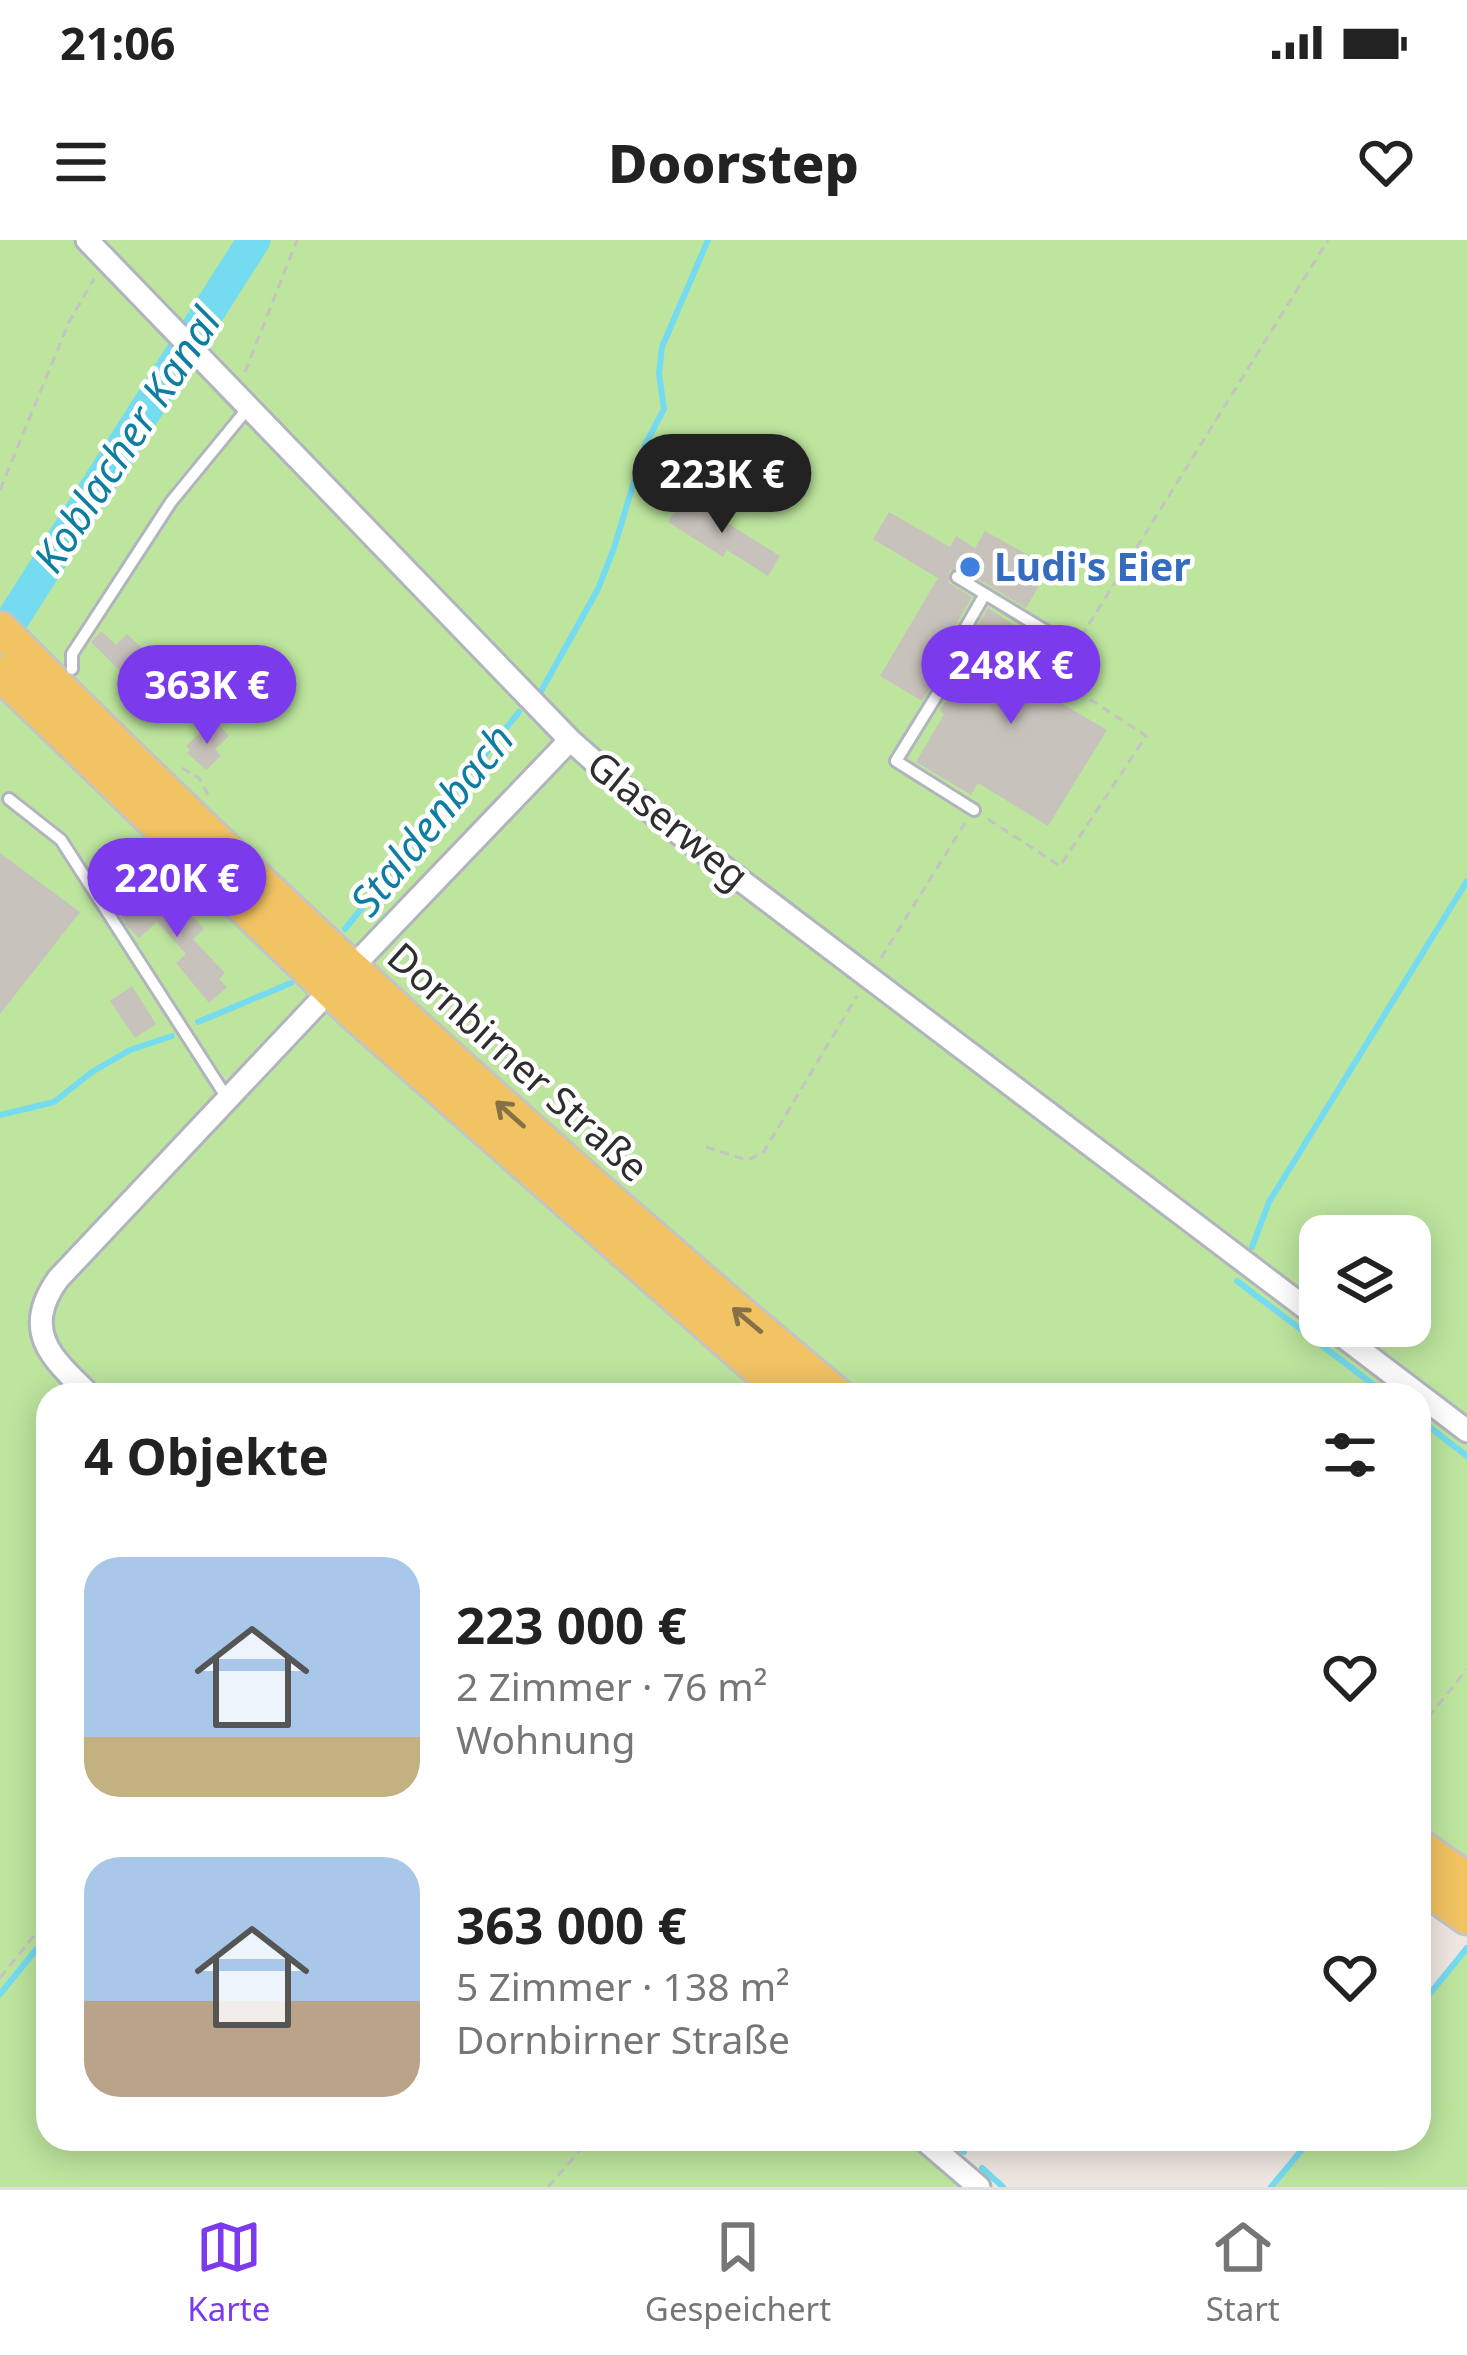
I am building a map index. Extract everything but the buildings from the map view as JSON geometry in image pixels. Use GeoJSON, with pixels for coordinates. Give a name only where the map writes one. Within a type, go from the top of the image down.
{"type":"FeatureCollection","features":[{"type":"Feature","properties":{"kind":"main road","name":"Dornbirner Straße"},"geometry":{"type":"LineString","coordinates":[[0,629],[33,675],[353,1012],[774,1383]]}},
{"type":"Feature","properties":{"kind":"main road","name":"Dornbirner Straße"},"geometry":{"type":"LineString","coordinates":[[33,675],[447,1057],[823,1383]]}},
{"type":"Feature","properties":{"kind":"main road"},"geometry":{"type":"LineString","coordinates":[[1431,1854],[1467,1880]]}},
{"type":"Feature","properties":{"kind":"main road"},"geometry":{"type":"LineString","coordinates":[[1431,1892],[1467,1917]]}},
{"type":"Feature","properties":{"kind":"street","name":"Glaserweg"},"geometry":{"type":"LineString","coordinates":[[87,240],[570,740],[656,815],[1299,1303]]}},
{"type":"Feature","properties":{"kind":"street"},"geometry":{"type":"LineString","coordinates":[[364,955],[570,740]]}},
{"type":"Feature","properties":{"kind":"street"},"geometry":{"type":"LineString","coordinates":[[78,1383],[43,1340],[39,1321],[43,1299],[317,1004]]}},
{"type":"Feature","properties":{"kind":"street"},"geometry":{"type":"LineString","coordinates":[[1357,1347],[1404,1383]]}},
{"type":"Feature","properties":{"kind":"street"},"geometry":{"type":"LineString","coordinates":[[1431,1404],[1467,1431]]}},
{"type":"Feature","properties":{"kind":"street"},"geometry":{"type":"LineString","coordinates":[[937,2151],[979,2187]]}},
{"type":"Feature","properties":{"kind":"lane"},"geometry":{"type":"LineString","coordinates":[[33,675],[72,654],[171,502],[234,394]]}},
{"type":"Feature","properties":{"kind":"lane"},"geometry":{"type":"LineString","coordinates":[[957,577],[1075,648]]}},
{"type":"Feature","properties":{"kind":"lane"},"geometry":{"type":"LineString","coordinates":[[974,810],[896,761],[964,651],[955,646],[986,594]]}},
{"type":"Feature","properties":{"kind":"lane"},"geometry":{"type":"LineString","coordinates":[[9,799],[61,840],[227,1098]]}},
{"type":"Feature","properties":{"kind":"path"},"geometry":{"type":"LineString","coordinates":[[234,394],[297,240]]}},
{"type":"Feature","properties":{"kind":"path"},"geometry":{"type":"LineString","coordinates":[[706,1147],[747,1160],[763,1154],[974,810],[1060,866],[1145,736],[1056,676],[1328,240]]}},
{"type":"Feature","properties":{"kind":"path"},"geometry":{"type":"LineString","coordinates":[[0,490],[82,297]]}},
{"type":"Feature","properties":{"kind":"path"},"geometry":{"type":"LineString","coordinates":[[1431,1714],[1467,1669]]}},
{"type":"Feature","properties":{"kind":"path"},"geometry":{"type":"LineString","coordinates":[[0,1978],[36,1933]]}},
{"type":"Feature","properties":{"kind":"path"},"geometry":{"type":"LineString","coordinates":[[548,2187],[580,2151]]}},
{"type":"Feature","properties":{"kind":"green space"},"geometry":{"type":"Polygon","coordinates":[[[0,240],[1467,240],[1467,1870],[1431,1846],[1431,1383],[36,1383],[36,2151],[929,2151],[968,2187],[0,2187],[0,659],[21,629],[0,622],[0,240]]]}},
{"type":"Feature","properties":{"kind":"green space"},"geometry":{"type":"Polygon","coordinates":[[[1467,1948],[1467,2187],[1272,2187],[1301,2151],[1431,2151],[1431,1992],[1467,1948]]]}},
{"type":"Feature","properties":{"kind":"waterway","name":"Koblacher Kanal"},"geometry":{"type":"LineString","coordinates":[[0,639],[254,240]]}},
{"type":"Feature","properties":{"kind":"waterway","name":"Staldenbach"},"geometry":{"type":"LineString","coordinates":[[540,693],[598,589],[614,548],[645,445],[664,409],[659,374],[662,347],[708,240]]}},
{"type":"Feature","properties":{"kind":"waterway","name":"Staldenbach"},"geometry":{"type":"LineString","coordinates":[[345,929],[519,712]]}},
{"type":"Feature","properties":{"kind":"waterway"},"geometry":{"type":"LineString","coordinates":[[1252,1247],[1269,1202],[1467,881]]}},
{"type":"Feature","properties":{"kind":"waterway","name":"Staldenbach"},"geometry":{"type":"LineString","coordinates":[[198,1022],[291,983]]}},
{"type":"Feature","properties":{"kind":"waterway","name":"Staldenbach"},"geometry":{"type":"LineString","coordinates":[[0,1115],[54,1102],[130,1050],[172,1036]]}},
{"type":"Feature","properties":{"kind":"waterway"},"geometry":{"type":"LineString","coordinates":[[1237,1281],[1371,1383]]}},
{"type":"Feature","properties":{"kind":"waterway"},"geometry":{"type":"LineString","coordinates":[[1431,1428],[1467,1456]]}},
{"type":"Feature","properties":{"kind":"waterway"},"geometry":{"type":"LineString","coordinates":[[1431,1992],[1467,1948]]}},
{"type":"Feature","properties":{"kind":"waterway"},"geometry":{"type":"LineString","coordinates":[[0,1994],[36,1950]]}},
{"type":"Feature","properties":{"kind":"waterway"},"geometry":{"type":"LineString","coordinates":[[1271,2187],[1301,2151]]}},
{"type":"Feature","properties":{"kind":"waterway"},"geometry":{"type":"LineString","coordinates":[[982,2168],[1003,2187]]}},
{"type":"Feature","properties":{"kind":"place","name":"Ludi's Eier"},"geometry":{"type":"Point","coordinates":[970,567]}}]}
